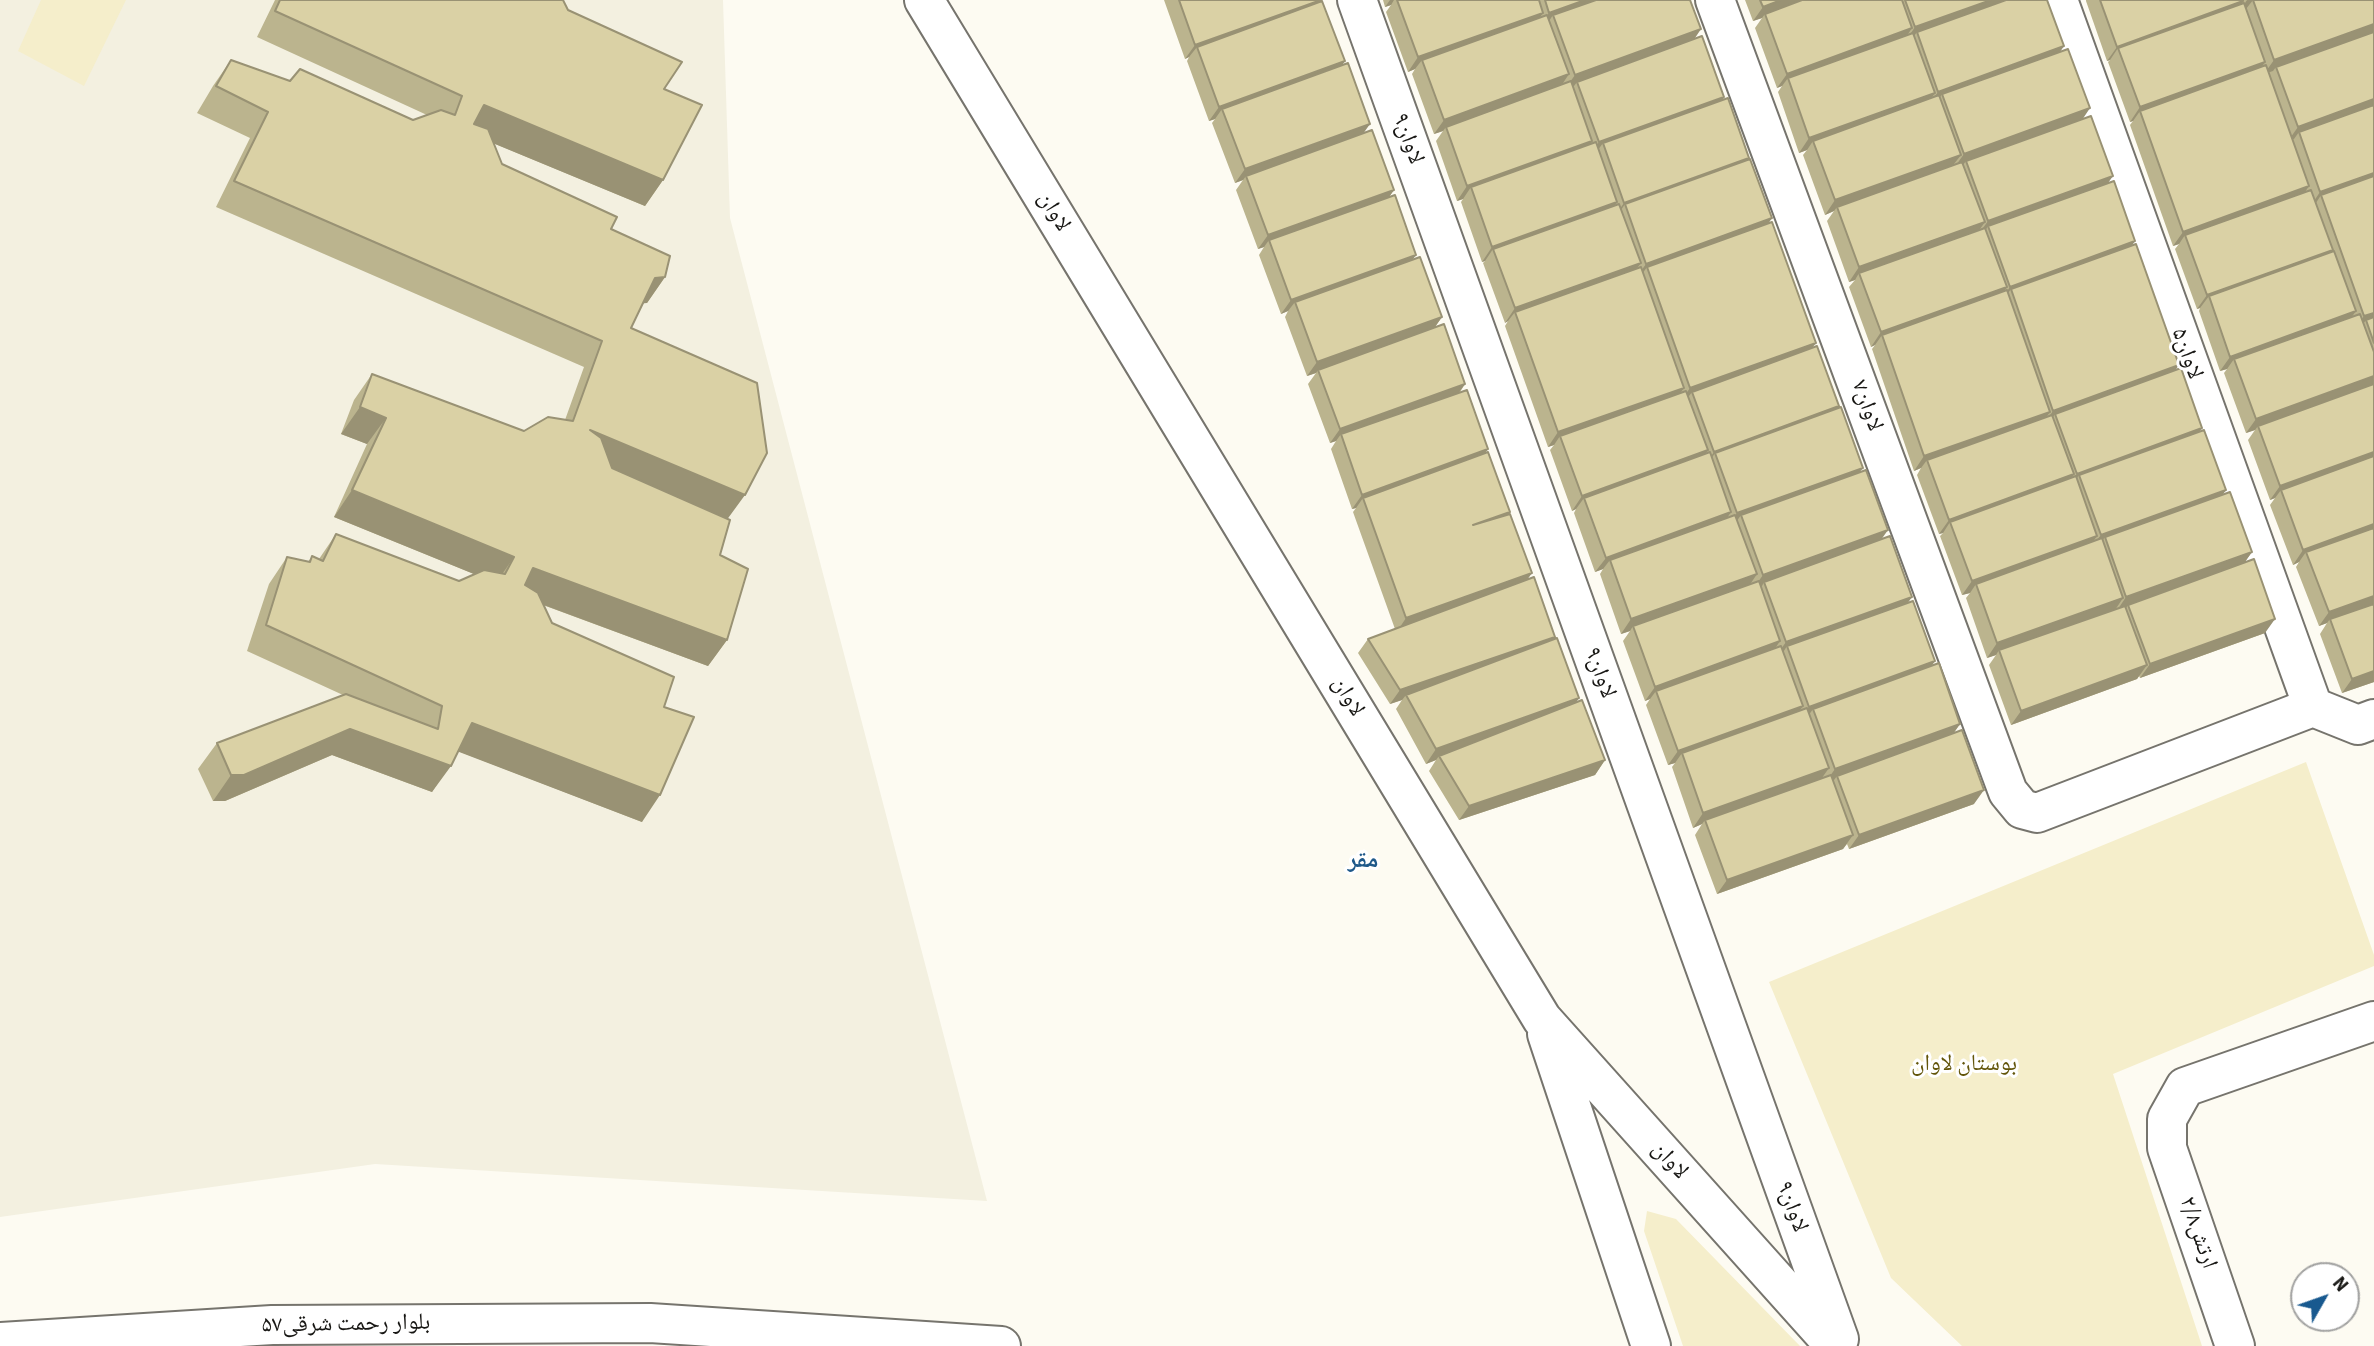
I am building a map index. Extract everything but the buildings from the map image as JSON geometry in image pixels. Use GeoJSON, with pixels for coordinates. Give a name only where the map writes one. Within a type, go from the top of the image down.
{"type":"FeatureCollection","features":[{"type":"Feature","properties":{"kind":"street","name":"لاوان"},"geometry":{"type":"LineString","coordinates":[[924,0],[1542,1019],[1835,1346]]}},
{"type":"Feature","properties":{"kind":"street","name":"۹لاوان"},"geometry":{"type":"LineString","coordinates":[[1357,0],[1841,1346]]}},
{"type":"Feature","properties":{"kind":"street","name":"۷لاوان"},"geometry":{"type":"LineString","coordinates":[[1716,0],[2008,792],[2022,810],[2037,813],[2313,707]]}},
{"type":"Feature","properties":{"kind":"street","name":"۵لاوان"},"geometry":{"type":"LineString","coordinates":[[2058,0],[2313,707]]}},
{"type":"Feature","properties":{"kind":"street"},"geometry":{"type":"LineString","coordinates":[[2313,707],[2358,725],[2374,719]]}},
{"type":"Feature","properties":{"kind":"street"},"geometry":{"type":"LineString","coordinates":[[1542,1019],[1651,1346]]}},
{"type":"Feature","properties":{"kind":"street","name":"۲/۸ارتش"},"geometry":{"type":"LineString","coordinates":[[2235,1346],[2167,1148],[2168,1119],[2185,1087],[2374,1021]]}},
{"type":"Feature","properties":{"kind":"street","name":"۵۷بلوار رحمت شرقی"},"geometry":{"type":"LineString","coordinates":[[0,1342],[650,1323],[1001,1346]]}},
{"type":"Feature","properties":{"kind":"shaded area"},"geometry":{"type":"Polygon","coordinates":[[[0,0],[723,0],[730,218],[987,1201],[375,1164],[0,1217],[0,0]]]}},
{"type":"Feature","properties":{"kind":"green space"},"geometry":{"type":"Polygon","coordinates":[[[41,0],[126,0],[84,86],[18,51],[41,0]]]}},
{"type":"Feature","properties":{"kind":"green space","name":"بوستان لاوان"},"geometry":{"type":"Polygon","coordinates":[[[2306,762],[2374,955],[2374,966],[2113,1074],[2202,1346],[1962,1346],[1891,1278],[1769,982],[2306,762]]]}},
{"type":"Feature","properties":{"kind":"green space"},"geometry":{"type":"Polygon","coordinates":[[[1647,1211],[1676,1219],[1800,1346],[1683,1346],[1644,1231],[1647,1211]]]}},
{"type":"Feature","properties":{"kind":"district","name":"مقر"},"geometry":{"type":"Point","coordinates":[1363,862]}}]}
